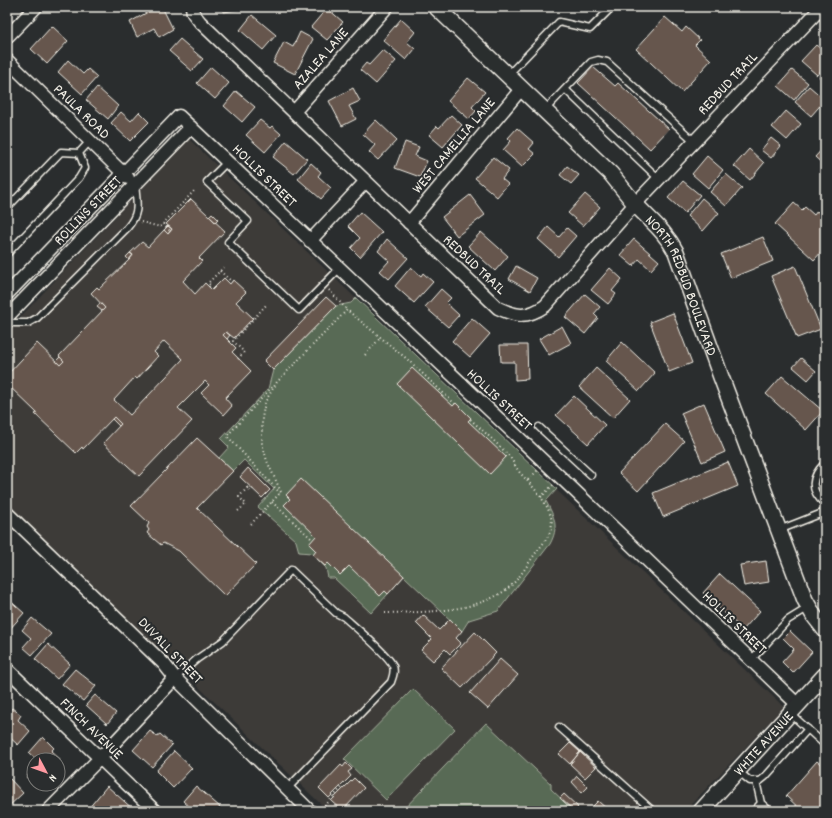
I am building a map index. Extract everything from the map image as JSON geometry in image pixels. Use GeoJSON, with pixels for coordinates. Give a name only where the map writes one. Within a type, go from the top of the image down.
{"type":"FeatureCollection","features":[{"type":"Feature","properties":{"kind":"street"},"geometry":{"type":"LineString","coordinates":[[7,37],[36,7]]}},
{"type":"Feature","properties":{"kind":"street","name":"REDBUD TRAIL"},"geometry":{"type":"LineString","coordinates":[[192,7],[193,13],[200,22],[408,223],[498,308],[517,315],[527,315],[536,312],[545,306],[635,204],[822,9]]}},
{"type":"Feature","properties":{"kind":"street","name":"AZALEA LANE"},"geometry":{"type":"LineString","coordinates":[[294,112],[387,7]]}},
{"type":"Feature","properties":{"kind":"street","name":"NORTH REDBUD BOULEVARD"},"geometry":{"type":"LineString","coordinates":[[436,7],[611,174],[635,204],[666,234],[676,252],[721,377],[805,600],[825,630]]}},
{"type":"Feature","properties":{"kind":"street","name":"PAULA ROAD"},"geometry":{"type":"LineString","coordinates":[[7,60],[134,184]]}},
{"type":"Feature","properties":{"kind":"street","name":"WEST CAMELLIA LANE"},"geometry":{"type":"LineString","coordinates":[[408,223],[522,88]]}},
{"type":"Feature","properties":{"kind":"street","name":"HOLLIS STREET"},"geometry":{"type":"LineString","coordinates":[[179,116],[751,660],[794,709]]}},
{"type":"Feature","properties":{"kind":"street","name":"ROLLINS STREET"},"geometry":{"type":"LineString","coordinates":[[7,294],[179,116]]}},
{"type":"Feature","properties":{"kind":"street","name":"ROLLINS STREET"},"geometry":{"type":"LineString","coordinates":[[7,317],[134,184],[191,127]]}},
{"type":"Feature","properties":{"kind":"street"},"geometry":{"type":"LineString","coordinates":[[310,241],[366,181]]}},
{"type":"Feature","properties":{"kind":"street","name":"DUVALL STREET"},"geometry":{"type":"LineString","coordinates":[[7,513],[164,664],[175,678],[287,789],[316,810]]}},
{"type":"Feature","properties":{"kind":"street","name":"FINCH AVENUE"},"geometry":{"type":"LineString","coordinates":[[7,669],[155,811]]}},
{"type":"Feature","properties":{"kind":"street","name":"WHITE AVENUE"},"geometry":{"type":"LineString","coordinates":[[701,811],[825,675]]}},
{"type":"Feature","properties":{"kind":"street"},"geometry":{"type":"LineString","coordinates":[[48,811],[175,678]]}},
{"type":"Feature","properties":{"kind":"lane"},"geometry":{"type":"LineString","coordinates":[[508,75],[559,22],[590,29],[612,7]]}},
{"type":"Feature","properties":{"kind":"lane"},"geometry":{"type":"LineString","coordinates":[[545,110],[591,62],[598,60],[607,62],[694,141]]}},
{"type":"Feature","properties":{"kind":"lane"},"geometry":{"type":"LineString","coordinates":[[565,89],[659,179]]}},
{"type":"Feature","properties":{"kind":"lane"},"geometry":{"type":"LineString","coordinates":[[79,153],[90,141]]}},
{"type":"Feature","properties":{"kind":"lane"},"geometry":{"type":"LineString","coordinates":[[7,208],[61,152],[79,153]]}},
{"type":"Feature","properties":{"kind":"lane"},"geometry":{"type":"LineString","coordinates":[[7,254],[79,178],[85,168],[79,153]]}},
{"type":"Feature","properties":{"kind":"lane"},"geometry":{"type":"LineString","coordinates":[[228,161],[207,182],[248,221],[228,242],[299,310],[339,269]]}},
{"type":"Feature","properties":{"kind":"lane"},"geometry":{"type":"LineString","coordinates":[[7,323],[28,323],[38,318],[127,228],[133,221],[137,211],[134,184]]}},
{"type":"Feature","properties":{"kind":"lane"},"geometry":{"type":"LineString","coordinates":[[539,427],[591,475]]}},
{"type":"Feature","properties":{"kind":"lane"},"geometry":{"type":"LineString","coordinates":[[825,463],[818,470],[813,482],[818,498],[825,504]]}},
{"type":"Feature","properties":{"kind":"lane"},"geometry":{"type":"LineString","coordinates":[[779,530],[825,512]]}},
{"type":"Feature","properties":{"kind":"lane"},"geometry":{"type":"LineString","coordinates":[[175,678],[197,659],[223,641],[291,570],[336,613],[344,617],[388,658],[394,668],[391,682],[287,789]]}},
{"type":"Feature","properties":{"kind":"lane"},"geometry":{"type":"LineString","coordinates":[[751,660],[788,620],[809,607]]}},
{"type":"Feature","properties":{"kind":"lane"},"geometry":{"type":"LineString","coordinates":[[794,709],[808,729],[825,746]]}},
{"type":"Feature","properties":{"kind":"lane"},"geometry":{"type":"LineString","coordinates":[[559,727],[653,811]]}},
{"type":"Feature","properties":{"kind":"lane"},"geometry":{"type":"LineString","coordinates":[[738,771],[750,781],[760,781],[808,729]]}},
{"type":"Feature","properties":{"kind":"lane"},"geometry":{"type":"LineString","coordinates":[[756,781],[761,803],[770,811]]}},
{"type":"Feature","properties":{"kind":"lane"},"geometry":{"type":"LineString","coordinates":[[754,811],[761,803]]}},
{"type":"Feature","properties":{"kind":"path"},"geometry":{"type":"LineString","coordinates":[[139,222],[160,227],[194,191]]}},
{"type":"Feature","properties":{"kind":"path"},"geometry":{"type":"LineString","coordinates":[[163,224],[170,231]]}},
{"type":"Feature","properties":{"kind":"path"},"geometry":{"type":"LineString","coordinates":[[210,287],[211,286],[208,283],[226,265]]}},
{"type":"Feature","properties":{"kind":"path"},"geometry":{"type":"LineString","coordinates":[[220,271],[232,282]]}},
{"type":"Feature","properties":{"kind":"path"},"geometry":{"type":"LineString","coordinates":[[322,287],[347,310],[407,359],[455,404]]}},
{"type":"Feature","properties":{"kind":"path"},"geometry":{"type":"LineString","coordinates":[[238,358],[244,352],[233,341],[267,304]]}},
{"type":"Feature","properties":{"kind":"path"},"geometry":{"type":"LineString","coordinates":[[280,493],[227,436],[347,310]]}},
{"type":"Feature","properties":{"kind":"path"},"geometry":{"type":"LineString","coordinates":[[365,355],[381,337]]}},
{"type":"Feature","properties":{"kind":"path"},"geometry":{"type":"LineString","coordinates":[[277,382],[266,402],[261,429],[264,452],[281,492],[280,493]]}},
{"type":"Feature","properties":{"kind":"path"},"geometry":{"type":"LineString","coordinates":[[385,613],[442,611],[471,605],[502,593],[516,580],[548,536],[552,524],[551,517],[541,497],[528,480],[521,474],[508,455],[470,419]]}},
{"type":"Feature","properties":{"kind":"path"},"geometry":{"type":"LineString","coordinates":[[528,480],[545,463]]}},
{"type":"Feature","properties":{"kind":"path"},"geometry":{"type":"LineString","coordinates":[[541,497],[560,478]]}},
{"type":"Feature","properties":{"kind":"path"},"geometry":{"type":"LineString","coordinates":[[238,511],[246,504],[239,496],[248,486],[250,490],[252,489]]}},
{"type":"Feature","properties":{"kind":"path"},"geometry":{"type":"LineString","coordinates":[[251,524],[280,493]]}},
{"type":"Feature","properties":{"kind":"path"},"geometry":{"type":"LineString","coordinates":[[272,502],[313,540]]}},
{"type":"Feature","properties":{"kind":"path"},"geometry":{"type":"LineString","coordinates":[[316,810],[343,786]]}},
{"type":"Feature","properties":{"kind":"shaded area"},"geometry":{"type":"Polygon","coordinates":[[[189,139],[784,707],[685,811],[328,811],[7,503],[7,331],[189,139]]]}},
{"type":"Feature","properties":{"kind":"green space"},"geometry":{"type":"Polygon","coordinates":[[[356,298],[557,489],[546,501],[555,522],[553,538],[550,544],[498,611],[469,620],[462,631],[404,576],[371,613],[334,578],[328,578],[326,568],[311,553],[299,552],[296,541],[258,507],[274,489],[244,460],[233,471],[219,458],[229,447],[221,439],[268,389],[273,370],[336,306],[351,303],[356,298]]]}},
{"type":"Feature","properties":{"kind":"green space"},"geometry":{"type":"Polygon","coordinates":[[[413,689],[455,729],[386,800],[344,759],[413,689]]]}},
{"type":"Feature","properties":{"kind":"green space"},"geometry":{"type":"Polygon","coordinates":[[[486,723],[551,784],[551,789],[574,811],[402,811],[486,723]]]}},
{"type":"Feature","properties":{"kind":"building"},"geometry":{"type":"Polygon","coordinates":[[[157,7],[162,7],[173,29],[159,37],[154,28],[137,37],[130,22],[157,7]]]}},
{"type":"Feature","properties":{"kind":"building"},"geometry":{"type":"Polygon","coordinates":[[[223,7],[241,7],[241,9],[224,12],[223,7]]]}},
{"type":"Feature","properties":{"kind":"building"},"geometry":{"type":"Polygon","coordinates":[[[327,8],[343,22],[327,40],[311,27],[327,8]]]}},
{"type":"Feature","properties":{"kind":"building"},"geometry":{"type":"Polygon","coordinates":[[[252,15],[276,35],[263,50],[240,30],[252,15]]]}},
{"type":"Feature","properties":{"kind":"building"},"geometry":{"type":"Polygon","coordinates":[[[665,17],[682,32],[686,27],[700,40],[695,45],[711,60],[682,92],[636,49],[665,17]]]}},
{"type":"Feature","properties":{"kind":"building"},"geometry":{"type":"Polygon","coordinates":[[[401,19],[415,32],[407,42],[415,49],[406,60],[383,40],[401,19]]]}},
{"type":"Feature","properties":{"kind":"building"},"geometry":{"type":"Polygon","coordinates":[[[52,26],[68,41],[47,64],[31,49],[52,26]]]}},
{"type":"Feature","properties":{"kind":"building"},"geometry":{"type":"Polygon","coordinates":[[[300,32],[313,39],[295,74],[273,63],[284,42],[293,47],[300,32]]]}},
{"type":"Feature","properties":{"kind":"building"},"geometry":{"type":"Polygon","coordinates":[[[180,39],[203,59],[192,71],[169,51],[180,39]]]}},
{"type":"Feature","properties":{"kind":"building"},"geometry":{"type":"Polygon","coordinates":[[[816,45],[825,52],[825,66],[817,75],[801,61],[816,45]]]}},
{"type":"Feature","properties":{"kind":"building"},"geometry":{"type":"Polygon","coordinates":[[[383,50],[396,61],[376,84],[360,70],[366,63],[369,65],[383,50]]]}},
{"type":"Feature","properties":{"kind":"building"},"geometry":{"type":"Polygon","coordinates":[[[68,60],[83,74],[88,69],[97,77],[82,94],[58,72],[68,60]]]}},
{"type":"Feature","properties":{"kind":"building"},"geometry":{"type":"Polygon","coordinates":[[[211,67],[229,83],[215,99],[197,83],[211,67]]]}},
{"type":"Feature","properties":{"kind":"building"},"geometry":{"type":"Polygon","coordinates":[[[593,67],[615,86],[618,83],[669,129],[650,149],[578,83],[593,67]]]}},
{"type":"Feature","properties":{"kind":"building"},"geometry":{"type":"Polygon","coordinates":[[[792,70],[808,83],[794,100],[778,86],[792,70]]]}},
{"type":"Feature","properties":{"kind":"building"},"geometry":{"type":"Polygon","coordinates":[[[825,70],[825,83],[819,77],[825,70]]]}},
{"type":"Feature","properties":{"kind":"building"},"geometry":{"type":"Polygon","coordinates":[[[468,78],[485,92],[472,107],[476,111],[469,119],[448,101],[468,78]]]}},
{"type":"Feature","properties":{"kind":"building"},"geometry":{"type":"Polygon","coordinates":[[[809,86],[825,100],[811,116],[795,102],[809,86]]]}},
{"type":"Feature","properties":{"kind":"building"},"geometry":{"type":"Polygon","coordinates":[[[97,87],[118,106],[108,119],[86,100],[97,87]]]}},
{"type":"Feature","properties":{"kind":"building"},"geometry":{"type":"Polygon","coordinates":[[[353,88],[360,101],[349,106],[356,119],[342,126],[329,101],[353,88]]]}},
{"type":"Feature","properties":{"kind":"building"},"geometry":{"type":"Polygon","coordinates":[[[236,91],[255,107],[242,122],[224,106],[236,91]]]}},
{"type":"Feature","properties":{"kind":"building"},"geometry":{"type":"Polygon","coordinates":[[[786,111],[801,124],[787,140],[772,127],[786,111]]]}},
{"type":"Feature","properties":{"kind":"building"},"geometry":{"type":"Polygon","coordinates":[[[121,112],[131,121],[139,112],[149,122],[130,141],[111,123],[121,112]]]}},
{"type":"Feature","properties":{"kind":"building"},"geometry":{"type":"Polygon","coordinates":[[[451,115],[462,125],[443,147],[429,135],[437,126],[439,128],[451,115]]]}},
{"type":"Feature","properties":{"kind":"building"},"geometry":{"type":"Polygon","coordinates":[[[260,120],[270,128],[272,126],[281,134],[265,152],[246,135],[260,120]]]}},
{"type":"Feature","properties":{"kind":"building"},"geometry":{"type":"Polygon","coordinates":[[[376,120],[397,140],[378,160],[369,152],[375,145],[363,134],[376,120]]]}},
{"type":"Feature","properties":{"kind":"building"},"geometry":{"type":"Polygon","coordinates":[[[517,128],[534,143],[529,149],[535,154],[522,167],[503,150],[511,141],[508,138],[517,128]]]}},
{"type":"Feature","properties":{"kind":"building"},"geometry":{"type":"Polygon","coordinates":[[[771,138],[781,146],[771,158],[761,150],[771,138]]]}},
{"type":"Feature","properties":{"kind":"building"},"geometry":{"type":"Polygon","coordinates":[[[286,141],[307,159],[294,174],[273,157],[286,141]]]}},
{"type":"Feature","properties":{"kind":"building"},"geometry":{"type":"Polygon","coordinates":[[[405,142],[419,147],[415,156],[427,161],[420,177],[395,168],[405,142]]]}},
{"type":"Feature","properties":{"kind":"building"},"geometry":{"type":"Polygon","coordinates":[[[825,146],[825,166],[815,157],[825,146]]]}},
{"type":"Feature","properties":{"kind":"building"},"geometry":{"type":"Polygon","coordinates":[[[749,149],[764,163],[750,180],[734,166],[749,149]]]}},
{"type":"Feature","properties":{"kind":"building"},"geometry":{"type":"Polygon","coordinates":[[[707,156],[723,170],[708,188],[692,174],[707,156]]]}},
{"type":"Feature","properties":{"kind":"building"},"geometry":{"type":"Polygon","coordinates":[[[493,157],[509,170],[502,179],[508,184],[497,197],[475,178],[493,157]]]}},
{"type":"Feature","properties":{"kind":"building"},"geometry":{"type":"Polygon","coordinates":[[[311,163],[321,172],[318,176],[331,188],[321,199],[298,179],[311,163]]]}},
{"type":"Feature","properties":{"kind":"building"},"geometry":{"type":"Polygon","coordinates":[[[567,166],[579,175],[571,184],[560,175],[567,166]]]}},
{"type":"Feature","properties":{"kind":"building"},"geometry":{"type":"Polygon","coordinates":[[[726,174],[742,188],[726,206],[710,192],[726,174]]]}},
{"type":"Feature","properties":{"kind":"building"},"geometry":{"type":"Polygon","coordinates":[[[683,181],[700,195],[685,213],[668,198],[683,181]]]}},
{"type":"Feature","properties":{"kind":"building"},"geometry":{"type":"Polygon","coordinates":[[[585,194],[600,207],[583,226],[568,213],[585,194]]]}},
{"type":"Feature","properties":{"kind":"building"},"geometry":{"type":"Polygon","coordinates":[[[470,195],[485,215],[457,236],[442,217],[470,195]]]}},
{"type":"Feature","properties":{"kind":"building"},"geometry":{"type":"Polygon","coordinates":[[[702,198],[719,213],[703,231],[687,216],[702,198]]]}},
{"type":"Feature","properties":{"kind":"building"},"geometry":{"type":"Polygon","coordinates":[[[191,199],[225,231],[199,258],[202,261],[183,281],[195,294],[205,283],[212,290],[224,278],[230,284],[233,280],[246,292],[236,302],[253,318],[234,338],[226,332],[223,335],[236,348],[232,352],[251,371],[225,398],[232,406],[224,415],[201,393],[209,385],[205,381],[178,408],[192,421],[139,476],[103,443],[121,424],[114,417],[83,449],[82,447],[76,453],[35,414],[37,413],[7,384],[7,375],[37,343],[60,365],[64,361],[59,356],[105,308],[91,293],[97,287],[99,289],[129,260],[133,255],[130,253],[142,242],[148,247],[164,230],[168,234],[172,229],[166,224],[191,199]],[[164,341],[154,352],[158,356],[137,379],[135,377],[114,400],[130,415],[183,359],[164,341]]]}},
{"type":"Feature","properties":{"kind":"building"},"geometry":{"type":"Polygon","coordinates":[[[794,203],[802,210],[805,207],[814,215],[817,211],[825,219],[825,248],[814,260],[775,224],[794,203]]]}},
{"type":"Feature","properties":{"kind":"building"},"geometry":{"type":"Polygon","coordinates":[[[360,212],[382,232],[360,257],[351,248],[360,238],[348,226],[360,212]]]}},
{"type":"Feature","properties":{"kind":"building"},"geometry":{"type":"Polygon","coordinates":[[[212,213],[218,219],[215,222],[209,216],[212,213]]]}},
{"type":"Feature","properties":{"kind":"building"},"geometry":{"type":"Polygon","coordinates":[[[168,226],[172,229],[168,234],[164,230],[168,226]]]}},
{"type":"Feature","properties":{"kind":"building"},"geometry":{"type":"Polygon","coordinates":[[[548,227],[559,237],[567,228],[576,236],[558,257],[538,239],[548,227]]]}},
{"type":"Feature","properties":{"kind":"building"},"geometry":{"type":"Polygon","coordinates":[[[481,232],[508,256],[495,271],[468,246],[481,232]]]}},
{"type":"Feature","properties":{"kind":"building"},"geometry":{"type":"Polygon","coordinates":[[[763,237],[773,261],[731,278],[721,254],[763,237]]]}},
{"type":"Feature","properties":{"kind":"building"},"geometry":{"type":"Polygon","coordinates":[[[387,239],[408,258],[389,279],[380,271],[389,261],[378,251],[387,239]]]}},
{"type":"Feature","properties":{"kind":"building"},"geometry":{"type":"Polygon","coordinates":[[[634,239],[659,261],[651,270],[639,259],[633,266],[620,255],[634,239]]]}},
{"type":"Feature","properties":{"kind":"building"},"geometry":{"type":"Polygon","coordinates":[[[130,253],[133,255],[129,260],[126,257],[130,253]]]}},
{"type":"Feature","properties":{"kind":"building"},"geometry":{"type":"Polygon","coordinates":[[[516,266],[537,278],[530,291],[509,279],[516,266]]]}},
{"type":"Feature","properties":{"kind":"building"},"geometry":{"type":"Polygon","coordinates":[[[795,266],[821,329],[797,338],[771,276],[795,266]]]}},
{"type":"Feature","properties":{"kind":"building"},"geometry":{"type":"Polygon","coordinates":[[[411,267],[421,276],[423,273],[433,282],[414,303],[395,286],[411,267]]]}},
{"type":"Feature","properties":{"kind":"building"},"geometry":{"type":"Polygon","coordinates":[[[610,268],[622,279],[612,291],[616,294],[608,304],[591,290],[610,268]]]}},
{"type":"Feature","properties":{"kind":"building"},"geometry":{"type":"Polygon","coordinates":[[[441,289],[451,298],[446,303],[459,315],[448,327],[425,307],[441,289]]]}},
{"type":"Feature","properties":{"kind":"building"},"geometry":{"type":"Polygon","coordinates":[[[585,294],[600,307],[594,314],[598,318],[585,334],[565,317],[585,294]]]}},
{"type":"Feature","properties":{"kind":"building"},"geometry":{"type":"Polygon","coordinates":[[[326,297],[336,306],[273,370],[264,361],[326,297]]]}},
{"type":"Feature","properties":{"kind":"building"},"geometry":{"type":"Polygon","coordinates":[[[100,303],[105,308],[102,311],[97,307],[100,303]]]}},
{"type":"Feature","properties":{"kind":"building"},"geometry":{"type":"Polygon","coordinates":[[[673,313],[692,363],[669,372],[650,322],[673,313]]]}},
{"type":"Feature","properties":{"kind":"building"},"geometry":{"type":"Polygon","coordinates":[[[472,318],[490,334],[470,357],[452,341],[472,318]]]}},
{"type":"Feature","properties":{"kind":"building"},"geometry":{"type":"Polygon","coordinates":[[[562,326],[571,343],[549,355],[539,339],[562,326]]]}},
{"type":"Feature","properties":{"kind":"building"},"geometry":{"type":"Polygon","coordinates":[[[226,332],[230,335],[227,339],[223,335],[226,332]]]}},
{"type":"Feature","properties":{"kind":"building"},"geometry":{"type":"Polygon","coordinates":[[[622,342],[655,373],[639,391],[606,361],[622,342]]]}},
{"type":"Feature","properties":{"kind":"building"},"geometry":{"type":"Polygon","coordinates":[[[500,345],[527,345],[528,379],[515,380],[515,362],[501,362],[500,345]]]}},
{"type":"Feature","properties":{"kind":"building"},"geometry":{"type":"Polygon","coordinates":[[[60,357],[64,361],[60,365],[56,361],[60,357]]]}},
{"type":"Feature","properties":{"kind":"building"},"geometry":{"type":"Polygon","coordinates":[[[801,358],[816,371],[808,380],[793,367],[801,358]]]}},
{"type":"Feature","properties":{"kind":"building"},"geometry":{"type":"Polygon","coordinates":[[[412,368],[453,406],[456,403],[471,418],[468,421],[506,457],[490,474],[397,384],[412,368]]]}},
{"type":"Feature","properties":{"kind":"building"},"geometry":{"type":"Polygon","coordinates":[[[596,368],[630,399],[613,418],[579,387],[596,368]]]}},
{"type":"Feature","properties":{"kind":"building"},"geometry":{"type":"Polygon","coordinates":[[[782,376],[823,411],[806,430],[766,394],[782,376]]]}},
{"type":"Feature","properties":{"kind":"building"},"geometry":{"type":"Polygon","coordinates":[[[574,396],[605,425],[588,444],[556,415],[574,396]]]}},
{"type":"Feature","properties":{"kind":"building"},"geometry":{"type":"Polygon","coordinates":[[[704,403],[725,452],[702,462],[681,413],[704,403]]]}},
{"type":"Feature","properties":{"kind":"building"},"geometry":{"type":"Polygon","coordinates":[[[114,417],[121,424],[119,426],[112,419],[114,417]]]}},
{"type":"Feature","properties":{"kind":"building"},"geometry":{"type":"Polygon","coordinates":[[[665,424],[684,441],[638,491],[619,473],[665,424]]]}},
{"type":"Feature","properties":{"kind":"building"},"geometry":{"type":"Polygon","coordinates":[[[197,438],[233,471],[197,508],[256,564],[225,596],[179,551],[163,543],[161,545],[147,533],[149,530],[147,527],[149,523],[131,506],[197,438]]]}},
{"type":"Feature","properties":{"kind":"building"},"geometry":{"type":"Polygon","coordinates":[[[728,462],[738,486],[663,517],[653,493],[728,462]]]}},
{"type":"Feature","properties":{"kind":"building"},"geometry":{"type":"Polygon","coordinates":[[[248,468],[270,490],[262,498],[240,477],[248,468]]]}},
{"type":"Feature","properties":{"kind":"building"},"geometry":{"type":"Polygon","coordinates":[[[301,479],[404,576],[388,594],[385,591],[380,596],[349,566],[340,575],[328,563],[325,566],[313,555],[316,551],[309,544],[316,536],[284,505],[290,499],[286,495],[301,479]]]}},
{"type":"Feature","properties":{"kind":"building"},"geometry":{"type":"Polygon","coordinates":[[[766,561],[769,582],[744,586],[740,565],[766,561]]]}},
{"type":"Feature","properties":{"kind":"building"},"geometry":{"type":"Polygon","coordinates":[[[720,574],[760,611],[743,630],[703,593],[720,574]]]}},
{"type":"Feature","properties":{"kind":"building"},"geometry":{"type":"Polygon","coordinates":[[[7,598],[24,613],[9,630],[7,628],[7,598]]]}},
{"type":"Feature","properties":{"kind":"building"},"geometry":{"type":"Polygon","coordinates":[[[423,615],[439,630],[450,619],[462,631],[456,638],[461,643],[450,654],[445,649],[433,661],[421,650],[432,639],[416,623],[423,615]]]}},
{"type":"Feature","properties":{"kind":"building"},"geometry":{"type":"Polygon","coordinates":[[[32,618],[51,634],[32,655],[23,647],[31,638],[22,630],[32,618]]]}},
{"type":"Feature","properties":{"kind":"building"},"geometry":{"type":"Polygon","coordinates":[[[790,631],[812,652],[793,673],[782,662],[794,649],[783,638],[790,631]]]}},
{"type":"Feature","properties":{"kind":"building"},"geometry":{"type":"Polygon","coordinates":[[[475,632],[496,653],[462,688],[441,668],[475,632]]]}},
{"type":"Feature","properties":{"kind":"building"},"geometry":{"type":"Polygon","coordinates":[[[48,644],[70,664],[57,679],[35,659],[48,644]]]}},
{"type":"Feature","properties":{"kind":"building"},"geometry":{"type":"Polygon","coordinates":[[[500,659],[518,675],[488,709],[470,693],[500,659]]]}},
{"type":"Feature","properties":{"kind":"building"},"geometry":{"type":"Polygon","coordinates":[[[75,669],[96,686],[83,701],[62,684],[75,669]]]}},
{"type":"Feature","properties":{"kind":"building"},"geometry":{"type":"Polygon","coordinates":[[[95,695],[116,713],[107,724],[86,705],[95,695]]]}},
{"type":"Feature","properties":{"kind":"building"},"geometry":{"type":"Polygon","coordinates":[[[12,708],[21,715],[18,720],[30,731],[18,745],[7,735],[7,714],[12,708]]]}},
{"type":"Feature","properties":{"kind":"building"},"geometry":{"type":"Polygon","coordinates":[[[150,731],[157,736],[160,734],[172,745],[152,767],[133,750],[150,731]]]}},
{"type":"Feature","properties":{"kind":"building"},"geometry":{"type":"Polygon","coordinates":[[[43,737],[54,748],[51,751],[52,752],[30,752],[43,737]]]}},
{"type":"Feature","properties":{"kind":"building"},"geometry":{"type":"Polygon","coordinates":[[[570,743],[580,752],[570,764],[559,754],[570,743]]]}},
{"type":"Feature","properties":{"kind":"building"},"geometry":{"type":"Polygon","coordinates":[[[174,751],[192,768],[173,788],[156,771],[174,751]]]}},
{"type":"Feature","properties":{"kind":"building"},"geometry":{"type":"Polygon","coordinates":[[[580,752],[596,767],[585,778],[570,764],[580,752]]]}},
{"type":"Feature","properties":{"kind":"building"},"geometry":{"type":"Polygon","coordinates":[[[817,761],[825,768],[825,811],[802,811],[786,796],[817,761]]]}},
{"type":"Feature","properties":{"kind":"building"},"geometry":{"type":"Polygon","coordinates":[[[346,763],[352,769],[348,772],[351,776],[329,798],[319,788],[341,765],[343,767],[346,763]]]}},
{"type":"Feature","properties":{"kind":"building"},"geometry":{"type":"Polygon","coordinates":[[[577,776],[588,787],[582,793],[572,782],[577,776]]]}},
{"type":"Feature","properties":{"kind":"building"},"geometry":{"type":"Polygon","coordinates":[[[354,778],[364,788],[342,811],[331,801],[354,778]]]}},
{"type":"Feature","properties":{"kind":"building"},"geometry":{"type":"Polygon","coordinates":[[[10,779],[23,793],[7,808],[7,782],[10,779]]]}},
{"type":"Feature","properties":{"kind":"building"},"geometry":{"type":"Polygon","coordinates":[[[107,786],[134,811],[91,811],[88,809],[107,786]]]}},
{"type":"Feature","properties":{"kind":"building"},"geometry":{"type":"Polygon","coordinates":[[[196,786],[220,807],[216,811],[194,811],[183,801],[196,786]]]}},
{"type":"Feature","properties":{"kind":"building"},"geometry":{"type":"Polygon","coordinates":[[[564,794],[578,807],[574,811],[560,798],[564,794]]]}},
{"type":"Feature","properties":{"kind":"building"},"geometry":{"type":"Polygon","coordinates":[[[598,801],[609,811],[588,811],[598,801]]]}}]}
